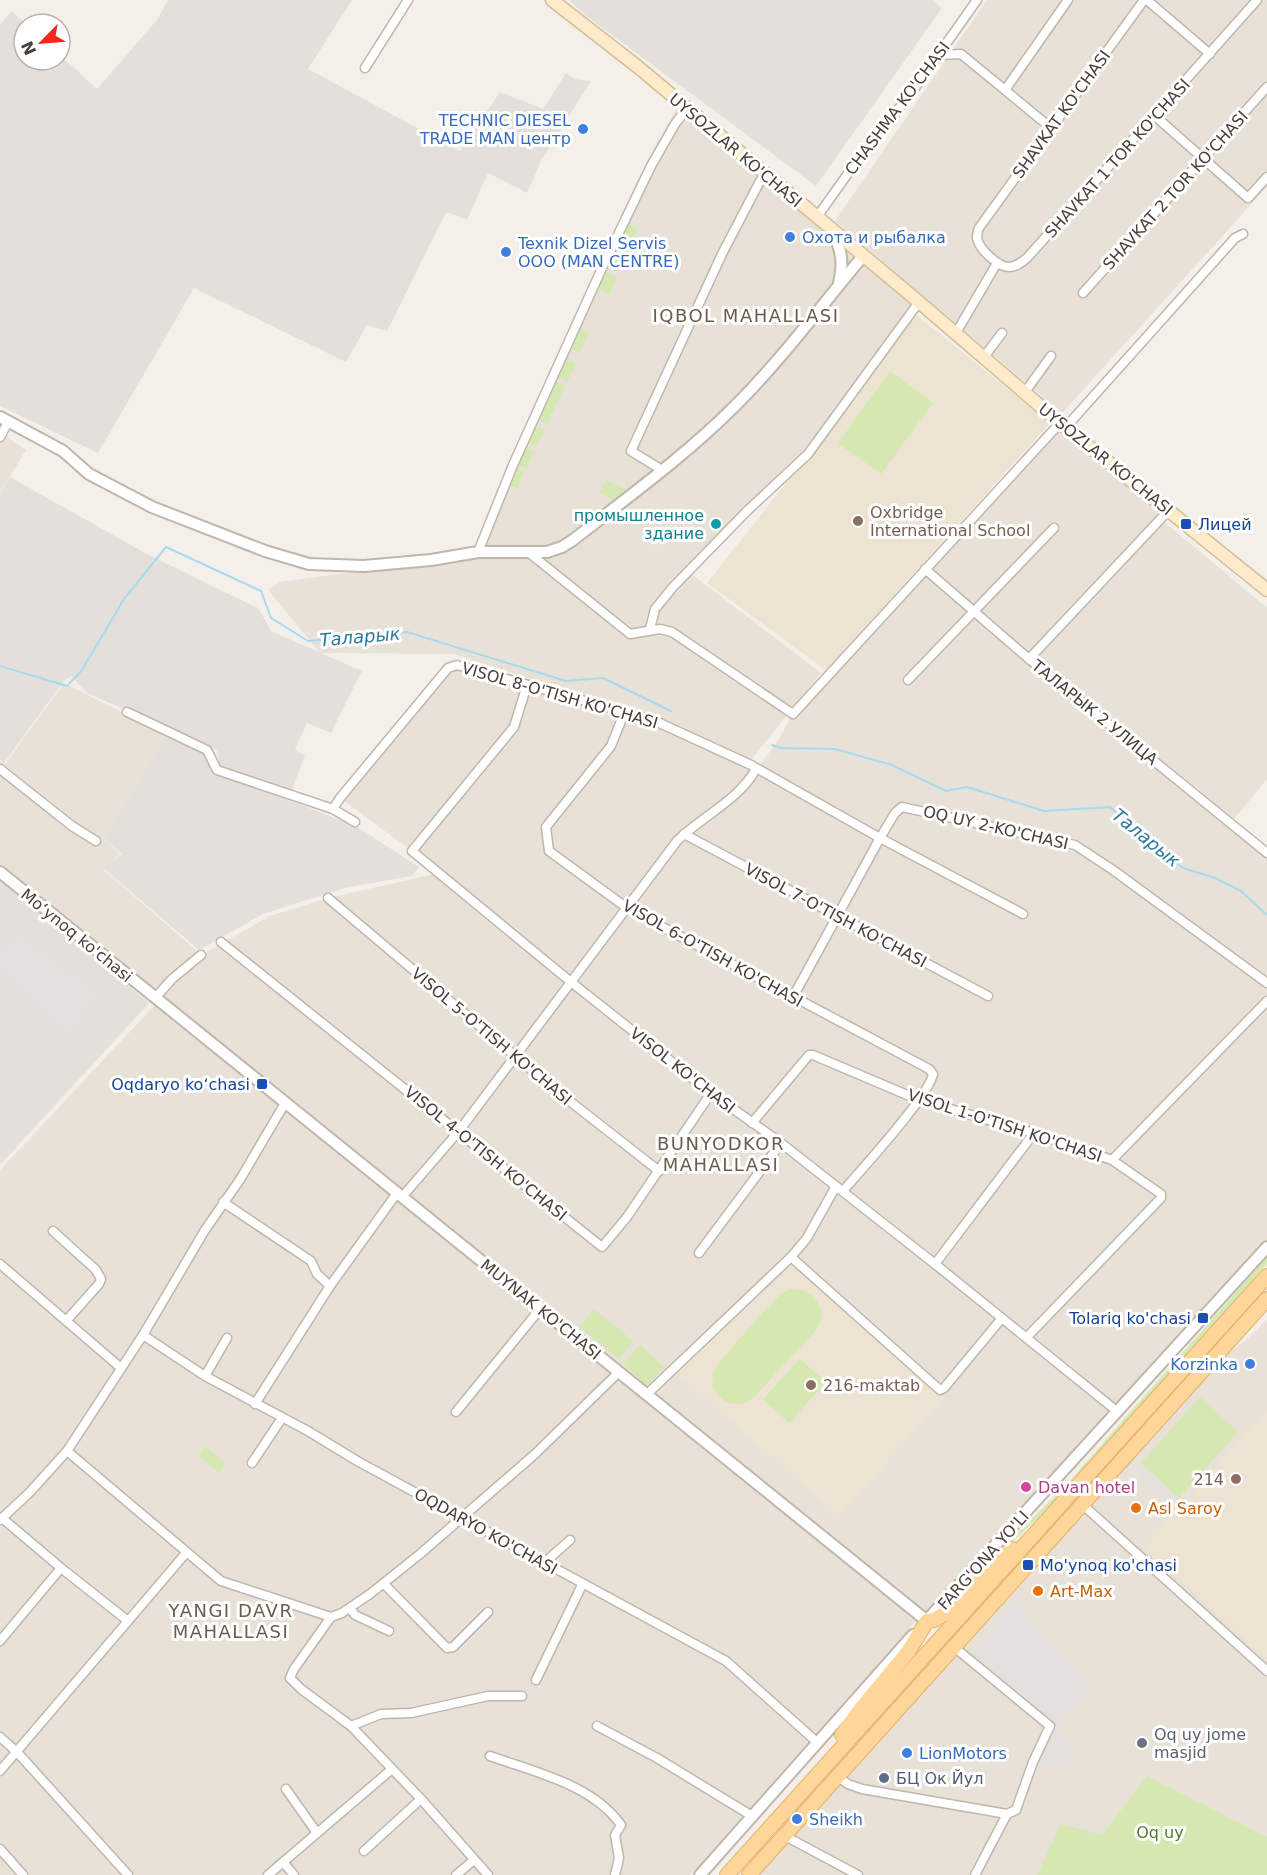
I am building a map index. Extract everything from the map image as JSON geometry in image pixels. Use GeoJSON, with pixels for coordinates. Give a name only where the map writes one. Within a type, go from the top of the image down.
{"type":"FeatureCollection","features":[{"type":"Feature","properties":{"kind":"main road","name":"UYSOZLAR KO'CHASI"},"geometry":{"type":"LineString","coordinates":[[552,0],[605,40],[1063,425],[1267,590]]}},
{"type":"Feature","properties":{"kind":"main road","name":"FARG'ONA YO'LI"},"geometry":{"type":"LineString","coordinates":[[727,1875],[1267,1276]]}},
{"type":"Feature","properties":{"kind":"main road"},"geometry":{"type":"LineString","coordinates":[[749,1875],[1267,1299]]}},
{"type":"Feature","properties":{"kind":"main road"},"geometry":{"type":"LineString","coordinates":[[1220,1351],[1267,1311]]}},
{"type":"Feature","properties":{"kind":"main road"},"geometry":{"type":"LineString","coordinates":[[801,1791],[859,1711],[908,1652],[927,1621],[944,1614],[993,1563],[1034,1534]]}},
{"type":"Feature","properties":{"kind":"street"},"geometry":{"type":"LineString","coordinates":[[365,68],[408,0]]}},
{"type":"Feature","properties":{"kind":"street","name":"CHASHMA KO'CHASI"},"geometry":{"type":"LineString","coordinates":[[818,217],[854,165],[912,92],[977,0]]}},
{"type":"Feature","properties":{"kind":"street"},"geometry":{"type":"LineString","coordinates":[[1005,90],[1068,0]]}},
{"type":"Feature","properties":{"kind":"street"},"geometry":{"type":"LineString","coordinates":[[1145,0],[1210,54]]}},
{"type":"Feature","properties":{"kind":"street","name":"SHAVKAT KO'CHASI"},"geometry":{"type":"LineString","coordinates":[[997,263],[979,244],[978,228],[1145,0]]}},
{"type":"Feature","properties":{"kind":"street","name":"SHAVKAT 1 TOR KO'CHASI"},"geometry":{"type":"LineString","coordinates":[[997,263],[1013,267],[1027,258],[1257,0]]}},
{"type":"Feature","properties":{"kind":"street"},"geometry":{"type":"LineString","coordinates":[[938,55],[961,54],[1051,128]]}},
{"type":"Feature","properties":{"kind":"street","name":"SHAVKAT 2 TOR KO'CHASI"},"geometry":{"type":"LineString","coordinates":[[1083,293],[1267,87]]}},
{"type":"Feature","properties":{"kind":"street"},"geometry":{"type":"LineString","coordinates":[[478,552],[513,465],[602,268],[651,166],[687,108]]}},
{"type":"Feature","properties":{"kind":"street"},"geometry":{"type":"LineString","coordinates":[[1155,116],[1248,198],[1267,177]]}},
{"type":"Feature","properties":{"kind":"street"},"geometry":{"type":"LineString","coordinates":[[662,470],[631,451],[722,254],[766,174]]}},
{"type":"Feature","properties":{"kind":"street"},"geometry":{"type":"LineString","coordinates":[[828,226],[841,254],[838,286]]}},
{"type":"Feature","properties":{"kind":"street"},"geometry":{"type":"LineString","coordinates":[[528,552],[630,634],[650,629],[672,632],[793,714],[925,569],[1063,425],[1235,238],[1243,234]]}},
{"type":"Feature","properties":{"kind":"street"},"geometry":{"type":"LineString","coordinates":[[0,437],[4,420],[63,451],[89,474],[152,507],[295,561],[321,566],[364,566],[430,560],[478,552],[547,552],[567,544],[703,436],[736,405],[863,256]]}},
{"type":"Feature","properties":{"kind":"street"},"geometry":{"type":"LineString","coordinates":[[956,333],[997,263]]}},
{"type":"Feature","properties":{"kind":"street"},"geometry":{"type":"LineString","coordinates":[[650,629],[655,609],[673,587],[747,511],[808,454],[919,302]]}},
{"type":"Feature","properties":{"kind":"street"},"geometry":{"type":"LineString","coordinates":[[984,357],[1002,333]]}},
{"type":"Feature","properties":{"kind":"street"},"geometry":{"type":"LineString","coordinates":[[1024,392],[1051,356]]}},
{"type":"Feature","properties":{"kind":"street"},"geometry":{"type":"LineString","coordinates":[[1029,659],[1169,510]]}},
{"type":"Feature","properties":{"kind":"street"},"geometry":{"type":"LineString","coordinates":[[908,680],[1054,528]]}},
{"type":"Feature","properties":{"kind":"street","name":"ТАЛАРЫК 2 УЛИЦА"},"geometry":{"type":"LineString","coordinates":[[925,569],[1029,659],[1267,853]]}},
{"type":"Feature","properties":{"kind":"street","name":"VISOL 8-O'TISH KO'CHASI"},"geometry":{"type":"LineString","coordinates":[[333,809],[339,798],[448,668],[457,665],[653,720],[756,769],[1023,914]]}},
{"type":"Feature","properties":{"kind":"street","name":"VISOL KO'CHASI"},"geometry":{"type":"LineString","coordinates":[[526,685],[517,723],[412,851],[571,982],[711,1093],[781,1143],[935,1264],[1118,1412]]}},
{"type":"Feature","properties":{"kind":"street","name":"VISOL 6-O'TISH KO'CHASI"},"geometry":{"type":"LineString","coordinates":[[625,711],[611,746],[551,819],[545,830],[549,851],[627,908],[929,1069],[933,1074],[932,1081],[920,1100]]}},
{"type":"Feature","properties":{"kind":"street"},"geometry":{"type":"LineString","coordinates":[[127,712],[207,750],[217,770],[333,809],[355,822]]}},
{"type":"Feature","properties":{"kind":"street"},"geometry":{"type":"LineString","coordinates":[[0,768],[72,826],[96,841]]}},
{"type":"Feature","properties":{"kind":"street"},"geometry":{"type":"LineString","coordinates":[[255,1404],[330,1286],[400,1195],[459,1131],[517,1057],[684,834],[748,784],[756,769]]}},
{"type":"Feature","properties":{"kind":"street","name":"OQ UY 2-KO'CHASI"},"geometry":{"type":"LineString","coordinates":[[793,997],[880,838],[895,813],[902,807],[1075,845],[1113,870],[1267,983]]}},
{"type":"Feature","properties":{"kind":"street","name":"VISOL 7-O'TISH KO'CHASI"},"geometry":{"type":"LineString","coordinates":[[684,834],[988,996]]}},
{"type":"Feature","properties":{"kind":"street","name":"Moʻynoq ko'chasi"},"geometry":{"type":"LineString","coordinates":[[0,872],[155,998]]}},
{"type":"Feature","properties":{"kind":"street","name":"VISOL 5-O'TISH KO'CHASI"},"geometry":{"type":"LineString","coordinates":[[328,898],[517,1057],[659,1171]]}},
{"type":"Feature","properties":{"kind":"street","name":"VISOL 4-O'TISH KO'CHASI"},"geometry":{"type":"LineString","coordinates":[[221,942],[602,1247],[627,1217],[711,1093]]}},
{"type":"Feature","properties":{"kind":"street"},"geometry":{"type":"LineString","coordinates":[[155,998],[172,979],[201,955]]}},
{"type":"Feature","properties":{"kind":"street","name":"MUYNAK KO'CHASI"},"geometry":{"type":"LineString","coordinates":[[155,998],[927,1621]]}},
{"type":"Feature","properties":{"kind":"street"},"geometry":{"type":"LineString","coordinates":[[1112,1160],[1267,1001]]}},
{"type":"Feature","properties":{"kind":"street","name":"VISOL 1-O'TISH KO'CHASI"},"geometry":{"type":"LineString","coordinates":[[752,1123],[810,1054],[920,1100],[1034,1133],[1112,1160],[1161,1194],[1161,1198],[1027,1338]]}},
{"type":"Feature","properties":{"kind":"street"},"geometry":{"type":"LineString","coordinates":[[646,1395],[791,1257],[807,1238],[839,1189],[920,1100]]}},
{"type":"Feature","properties":{"kind":"street"},"geometry":{"type":"LineString","coordinates":[[128,1621],[1,1519],[30,1492],[67,1450],[143,1335],[223,1202],[242,1178],[285,1103]]}},
{"type":"Feature","properties":{"kind":"street"},"geometry":{"type":"LineString","coordinates":[[935,1264],[1034,1133]]}},
{"type":"Feature","properties":{"kind":"street"},"geometry":{"type":"LineString","coordinates":[[699,1253],[781,1143]]}},
{"type":"Feature","properties":{"kind":"street"},"geometry":{"type":"LineString","coordinates":[[223,1202],[311,1262],[317,1274],[330,1286]]}},
{"type":"Feature","properties":{"kind":"street"},"geometry":{"type":"LineString","coordinates":[[52,1231],[96,1270],[101,1279],[66,1321]]}},
{"type":"Feature","properties":{"kind":"street","name":"FARG'ONA YO'LI"},"geometry":{"type":"LineString","coordinates":[[700,1875],[1267,1247]]}},
{"type":"Feature","properties":{"kind":"street"},"geometry":{"type":"LineString","coordinates":[[791,1257],[940,1390],[1002,1318]]}},
{"type":"Feature","properties":{"kind":"street"},"geometry":{"type":"LineString","coordinates":[[0,1264],[122,1368]]}},
{"type":"Feature","properties":{"kind":"street"},"geometry":{"type":"LineString","coordinates":[[456,1412],[540,1309]]}},
{"type":"Feature","properties":{"kind":"street","name":"OQDARYO KO'CHASI"},"geometry":{"type":"LineString","coordinates":[[143,1335],[205,1377],[308,1431],[359,1462],[582,1585],[726,1661],[818,1743]]}},
{"type":"Feature","properties":{"kind":"street"},"geometry":{"type":"LineString","coordinates":[[205,1377],[227,1338]]}},
{"type":"Feature","properties":{"kind":"street"},"geometry":{"type":"LineString","coordinates":[[488,1875],[421,1799],[351,1726],[301,1689],[290,1678],[331,1617],[350,1608],[384,1584],[535,1454],[619,1372]]}},
{"type":"Feature","properties":{"kind":"street"},"geometry":{"type":"LineString","coordinates":[[252,1463],[282,1418]]}},
{"type":"Feature","properties":{"kind":"street"},"geometry":{"type":"LineString","coordinates":[[67,1450],[221,1581],[331,1617]]}},
{"type":"Feature","properties":{"kind":"street"},"geometry":{"type":"LineString","coordinates":[[1083,1505],[1267,1671]]}},
{"type":"Feature","properties":{"kind":"street"},"geometry":{"type":"LineString","coordinates":[[544,1563],[570,1540]]}},
{"type":"Feature","properties":{"kind":"street"},"geometry":{"type":"LineString","coordinates":[[0,1771],[186,1553]]}},
{"type":"Feature","properties":{"kind":"street"},"geometry":{"type":"LineString","coordinates":[[0,1641],[61,1568]]}},
{"type":"Feature","properties":{"kind":"street"},"geometry":{"type":"LineString","coordinates":[[384,1584],[447,1648],[453,1647],[488,1612]]}},
{"type":"Feature","properties":{"kind":"street"},"geometry":{"type":"LineString","coordinates":[[536,1680],[582,1585]]}},
{"type":"Feature","properties":{"kind":"street"},"geometry":{"type":"LineString","coordinates":[[350,1608],[355,1615],[389,1631]]}},
{"type":"Feature","properties":{"kind":"street"},"geometry":{"type":"LineString","coordinates":[[838,1777],[862,1789],[1007,1814],[1016,1810],[1033,1762],[1050,1726],[954,1647]]}},
{"type":"Feature","properties":{"kind":"street"},"geometry":{"type":"LineString","coordinates":[[351,1726],[381,1714],[411,1713],[488,1695],[522,1696]]}},
{"type":"Feature","properties":{"kind":"street"},"geometry":{"type":"LineString","coordinates":[[597,1726],[657,1758],[752,1816]]}},
{"type":"Feature","properties":{"kind":"street"},"geometry":{"type":"LineString","coordinates":[[0,1737],[17,1752],[128,1875]]}},
{"type":"Feature","properties":{"kind":"street"},"geometry":{"type":"LineString","coordinates":[[490,1755],[572,1786],[600,1802],[621,1825],[615,1835],[619,1858],[615,1875]]}},
{"type":"Feature","properties":{"kind":"street"},"geometry":{"type":"LineString","coordinates":[[268,1875],[392,1769]]}},
{"type":"Feature","properties":{"kind":"street"},"geometry":{"type":"LineString","coordinates":[[286,1789],[317,1833]]}},
{"type":"Feature","properties":{"kind":"street"},"geometry":{"type":"LineString","coordinates":[[364,1851],[421,1799]]}},
{"type":"Feature","properties":{"kind":"street"},"geometry":{"type":"LineString","coordinates":[[975,1875],[1007,1814]]}},
{"type":"Feature","properties":{"kind":"street"},"geometry":{"type":"LineString","coordinates":[[785,1836],[858,1875]]}},
{"type":"Feature","properties":{"kind":"street"},"geometry":{"type":"LineString","coordinates":[[0,1849],[23,1875]]}},
{"type":"Feature","properties":{"kind":"street"},"geometry":{"type":"LineString","coordinates":[[456,1875],[474,1860]]}},
{"type":"Feature","properties":{"kind":"street"},"geometry":{"type":"LineString","coordinates":[[283,1862],[294,1875]]}},
{"type":"Feature","properties":{"kind":"shaded area"},"geometry":{"type":"Polygon","coordinates":[[[168,0],[352,0],[308,69],[460,151],[500,92],[543,109],[566,73],[575,79],[591,81],[541,161],[527,193],[488,173],[467,220],[446,212],[387,331],[367,325],[346,362],[194,288],[98,453],[0,406],[0,24],[13,12],[12,72],[72,72],[72,66],[97,89],[157,20],[168,0]]]}},
{"type":"Feature","properties":{"kind":"shaded area"},"geometry":{"type":"Polygon","coordinates":[[[569,0],[933,0],[942,8],[816,186],[585,15],[569,0]]]}},
{"type":"Feature","properties":{"kind":"shaded area"},"geometry":{"type":"Polygon","coordinates":[[[987,0],[1267,0],[1267,187],[1062,413],[835,221],[987,0]]]}},
{"type":"Feature","properties":{"kind":"shaded area"},"geometry":{"type":"Polygon","coordinates":[[[677,108],[913,302],[809,446],[690,573],[821,673],[750,761],[757,769],[777,742],[793,714],[1060,423],[1169,510],[1030,659],[1267,853],[1267,1247],[927,1621],[769,1496],[916,1621],[690,1875],[0,1875],[0,1170],[156,1004],[155,998],[201,955],[270,916],[328,898],[439,873],[340,798],[454,665],[608,704],[454,654],[320,653],[268,590],[280,582],[473,556],[649,157],[677,108]]]}},
{"type":"Feature","properties":{"kind":"shaded area","name":"Oxbridge International School"},"geometry":{"type":"Polygon","coordinates":[[[915,314],[1050,423],[826,670],[707,583],[915,314]]]}},
{"type":"Feature","properties":{"kind":"shaded area"},"geometry":{"type":"Polygon","coordinates":[[[0,432],[26,450],[0,493],[0,432]]]}},
{"type":"Feature","properties":{"kind":"shaded area"},"geometry":{"type":"Polygon","coordinates":[[[10,477],[145,553],[259,609],[271,631],[362,671],[331,733],[307,723],[295,750],[305,755],[291,793],[220,767],[217,750],[87,693],[71,676],[64,681],[4,763],[0,760],[0,494],[10,477]]]}},
{"type":"Feature","properties":{"kind":"shaded area"},"geometry":{"type":"Polygon","coordinates":[[[1162,520],[1267,608],[1267,779],[1234,819],[1035,655],[1162,520]]]}},
{"type":"Feature","properties":{"kind":"shaded area"},"geometry":{"type":"Polygon","coordinates":[[[64,683],[167,735],[103,838],[120,854],[103,869],[197,951],[152,991],[0,867],[0,761],[5,764],[64,683]]]}},
{"type":"Feature","properties":{"kind":"shaded area"},"geometry":{"type":"Polygon","coordinates":[[[167,735],[206,754],[212,771],[356,826],[419,867],[412,876],[348,887],[263,914],[199,950],[103,868],[122,854],[103,838],[167,735]]]}},
{"type":"Feature","properties":{"kind":"shaded area"},"geometry":{"type":"Polygon","coordinates":[[[0,879],[149,1003],[0,1165],[0,879]]]}},
{"type":"Feature","properties":{"kind":"shaded area"},"geometry":{"type":"Polygon","coordinates":[[[17,930],[102,994],[67,1038],[0,971],[0,950],[17,930]]]}},
{"type":"Feature","properties":{"kind":"shaded area","name":"216-maktab"},"geometry":{"type":"Polygon","coordinates":[[[793,1266],[945,1397],[839,1516],[677,1373],[793,1266]]]}},
{"type":"Feature","properties":{"kind":"shaded area"},"geometry":{"type":"Polygon","coordinates":[[[1267,1319],[1267,1875],[749,1875],[838,1777],[936,1678],[1030,1575],[1083,1505],[1192,1382],[1247,1339],[1267,1319]]]}},
{"type":"Feature","properties":{"kind":"shaded area","name":"214"},"geometry":{"type":"Polygon","coordinates":[[[1267,1409],[1267,1660],[1144,1548],[1267,1409]]]}},
{"type":"Feature","properties":{"kind":"shaded area"},"geometry":{"type":"Polygon","coordinates":[[[1144,1470],[1172,1496],[1167,1502],[1139,1475],[1144,1470]]]}},
{"type":"Feature","properties":{"kind":"shaded area"},"geometry":{"type":"Polygon","coordinates":[[[1014,1600],[1094,1685],[1057,1730],[1076,1744],[1065,1767],[1035,1763],[1048,1718],[970,1656],[1014,1600]]]}},
{"type":"Feature","properties":{"kind":"green space"},"geometry":{"type":"Polygon","coordinates":[[[628,224],[638,229],[633,240],[621,237],[628,224]]]}},
{"type":"Feature","properties":{"kind":"green space"},"geometry":{"type":"Polygon","coordinates":[[[615,251],[626,256],[619,271],[608,266],[615,251]]]}},
{"type":"Feature","properties":{"kind":"green space"},"geometry":{"type":"Polygon","coordinates":[[[605,271],[617,277],[609,294],[597,288],[605,271]]]}},
{"type":"Feature","properties":{"kind":"green space"},"geometry":{"type":"Polygon","coordinates":[[[578,328],[589,334],[580,353],[569,347],[578,328]]]}},
{"type":"Feature","properties":{"kind":"green space"},"geometry":{"type":"Polygon","coordinates":[[[565,359],[576,364],[567,382],[556,377],[565,359]]]}},
{"type":"Feature","properties":{"kind":"green space"},"geometry":{"type":"Polygon","coordinates":[[[890,371],[933,403],[881,474],[838,443],[890,371]]]}},
{"type":"Feature","properties":{"kind":"green space"},"geometry":{"type":"Polygon","coordinates":[[[554,381],[565,386],[547,424],[537,419],[554,381]]]}},
{"type":"Feature","properties":{"kind":"green space"},"geometry":{"type":"Polygon","coordinates":[[[534,425],[545,429],[536,447],[526,442],[534,425]]]}},
{"type":"Feature","properties":{"kind":"green space"},"geometry":{"type":"Polygon","coordinates":[[[524,446],[534,451],[526,469],[516,464],[524,446]]]}},
{"type":"Feature","properties":{"kind":"green space"},"geometry":{"type":"Polygon","coordinates":[[[514,468],[524,472],[517,489],[507,484],[514,468]]]}},
{"type":"Feature","properties":{"kind":"green space"},"geometry":{"type":"Polygon","coordinates":[[[606,480],[627,490],[615,500],[599,493],[606,480]]]}},
{"type":"Feature","properties":{"kind":"green space"},"geometry":{"type":"Polygon","coordinates":[[[1267,1257],[1267,1264],[1068,1487],[1019,1536],[990,1560],[1066,1485],[1267,1257]]]}},
{"type":"Feature","properties":{"kind":"green space"},"geometry":{"type":"Polygon","coordinates":[[[797,1289],[809,1294],[818,1302],[821,1320],[815,1331],[753,1398],[738,1404],[723,1400],[717,1394],[712,1380],[718,1365],[780,1295],[788,1290],[797,1289]]]}},
{"type":"Feature","properties":{"kind":"green space"},"geometry":{"type":"Polygon","coordinates":[[[594,1309],[633,1341],[619,1359],[580,1327],[594,1309]]]}},
{"type":"Feature","properties":{"kind":"green space"},"geometry":{"type":"Polygon","coordinates":[[[640,1345],[664,1367],[646,1386],[623,1363],[640,1345]]]}},
{"type":"Feature","properties":{"kind":"green space"},"geometry":{"type":"Polygon","coordinates":[[[800,1359],[826,1382],[789,1423],[763,1399],[800,1359]]]}},
{"type":"Feature","properties":{"kind":"green space"},"geometry":{"type":"Polygon","coordinates":[[[1200,1397],[1238,1432],[1179,1498],[1141,1463],[1200,1397]]]}},
{"type":"Feature","properties":{"kind":"green space"},"geometry":{"type":"Polygon","coordinates":[[[206,1446],[226,1464],[219,1473],[198,1455],[206,1446]]]}},
{"type":"Feature","properties":{"kind":"green space","name":"Oq uy"},"geometry":{"type":"Polygon","coordinates":[[[1147,1776],[1267,1837],[1267,1875],[1037,1875],[1061,1824],[1102,1835],[1147,1776]]]}},
{"type":"Feature","properties":{"kind":"waterway","name":"Таларык"},"geometry":{"type":"LineString","coordinates":[[0,666],[67,686],[82,670],[124,599],[166,547],[261,591],[271,618],[308,641],[407,632],[566,681],[603,678],[671,711]]}},
{"type":"Feature","properties":{"kind":"waterway","name":"Таларык"},"geometry":{"type":"LineString","coordinates":[[772,745],[781,748],[835,749],[892,765],[946,791],[967,787],[1044,811],[1110,807],[1183,868],[1215,878],[1241,891],[1267,915]]}},
{"type":"Feature","properties":{"kind":"place","name":"TECHNIC DIESEL TRADE MAN центр"},"geometry":{"type":"Point","coordinates":[583,129]}},
{"type":"Feature","properties":{"kind":"place","name":"Охота и рыбалка"},"geometry":{"type":"Point","coordinates":[790,237]}},
{"type":"Feature","properties":{"kind":"place","name":"Texnik Dizel Servis OOO (MAN CENTRE)"},"geometry":{"type":"Point","coordinates":[506,252]}},
{"type":"Feature","properties":{"kind":"place","name":"Oxbridge International School"},"geometry":{"type":"Point","coordinates":[858,521]}},
{"type":"Feature","properties":{"kind":"place","name":"промышленное здание"},"geometry":{"type":"Point","coordinates":[716,524]}},
{"type":"Feature","properties":{"kind":"place","name":"Лицей"},"geometry":{"type":"Point","coordinates":[1186,524]}},
{"type":"Feature","properties":{"kind":"place","name":"Oqdaryo koʻchasi"},"geometry":{"type":"Point","coordinates":[262,1084]}},
{"type":"Feature","properties":{"kind":"place","name":"Tolariq ko'chasi"},"geometry":{"type":"Point","coordinates":[1203,1318]}},
{"type":"Feature","properties":{"kind":"place","name":"Korzinka"},"geometry":{"type":"Point","coordinates":[1250,1364]}},
{"type":"Feature","properties":{"kind":"place","name":"216-maktab"},"geometry":{"type":"Point","coordinates":[811,1385]}},
{"type":"Feature","properties":{"kind":"place","name":"214"},"geometry":{"type":"Point","coordinates":[1236,1479]}},
{"type":"Feature","properties":{"kind":"place","name":"Davan hotel"},"geometry":{"type":"Point","coordinates":[1026,1487]}},
{"type":"Feature","properties":{"kind":"place","name":"Asl Saroy"},"geometry":{"type":"Point","coordinates":[1136,1508]}},
{"type":"Feature","properties":{"kind":"place","name":"Mo'ynoq ko'chasi"},"geometry":{"type":"Point","coordinates":[1028,1565]}},
{"type":"Feature","properties":{"kind":"place","name":"Art-Max"},"geometry":{"type":"Point","coordinates":[1038,1591]}},
{"type":"Feature","properties":{"kind":"place","name":"Oq uy jome masjid"},"geometry":{"type":"Point","coordinates":[1142,1743]}},
{"type":"Feature","properties":{"kind":"place","name":"LionMotors"},"geometry":{"type":"Point","coordinates":[907,1753]}},
{"type":"Feature","properties":{"kind":"place","name":"БЦ Ок Йул"},"geometry":{"type":"Point","coordinates":[884,1778]}},
{"type":"Feature","properties":{"kind":"place","name":"Sheikh"},"geometry":{"type":"Point","coordinates":[797,1819]}},
{"type":"Feature","properties":{"kind":"district","name":"IQBOL MAHALLASI"},"geometry":{"type":"Point","coordinates":[746,316]}},
{"type":"Feature","properties":{"kind":"district","name":"BUNYODKOR MAHALLASI"},"geometry":{"type":"Point","coordinates":[721,1154]}},
{"type":"Feature","properties":{"kind":"district","name":"YANGI DAVR MAHALLASI"},"geometry":{"type":"Point","coordinates":[231,1621]}}]}
